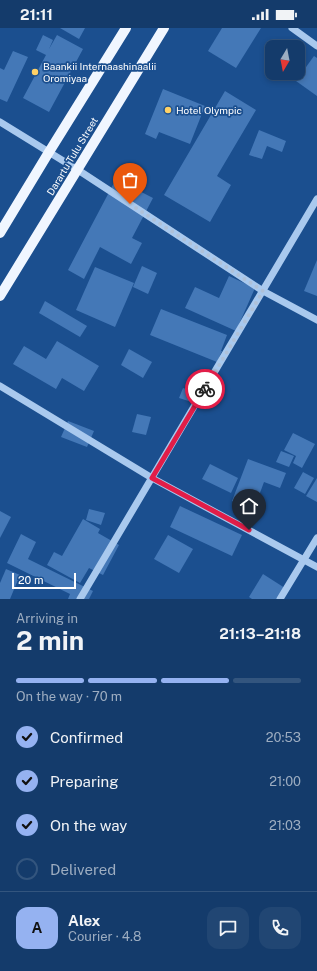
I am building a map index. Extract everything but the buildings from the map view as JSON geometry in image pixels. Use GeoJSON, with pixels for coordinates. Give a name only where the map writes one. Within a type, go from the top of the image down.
{"type":"FeatureCollection","features":[{"type":"Feature","properties":{"kind":"main road"},"geometry":{"type":"LineString","coordinates":[[0,233],[126,28]]}},
{"type":"Feature","properties":{"kind":"main road","name":"Darartu Tulu Street"},"geometry":{"type":"LineString","coordinates":[[0,296],[164,28]]}},
{"type":"Feature","properties":{"kind":"street"},"geometry":{"type":"LineString","coordinates":[[292,28],[317,46]]}},
{"type":"Feature","properties":{"kind":"street"},"geometry":{"type":"LineString","coordinates":[[0,122],[78,170],[263,291],[317,320]]}},
{"type":"Feature","properties":{"kind":"street"},"geometry":{"type":"LineString","coordinates":[[80,599],[317,199]]}},
{"type":"Feature","properties":{"kind":"street"},"geometry":{"type":"LineString","coordinates":[[0,386],[152,478],[317,567]]}},
{"type":"Feature","properties":{"kind":"street"},"geometry":{"type":"LineString","coordinates":[[280,599],[317,538]]}},
{"type":"Feature","properties":{"kind":"way so far"},"geometry":{"type":"LineString","coordinates":[[130,204],[263,291],[205,389]]}},
{"type":"Feature","properties":{"kind":"place","name":"Baankii Internaashinaalii Oromiyaa"},"geometry":{"type":"Point","coordinates":[35,72]}},
{"type":"Feature","properties":{"kind":"place","name":"Hotel Olympic"},"geometry":{"type":"Point","coordinates":[168,110]}},
{"type":"Feature","properties":{"kind":"route"},"geometry":{"type":"LineString","coordinates":[[205,389],[152,478],[249,530]]}}]}
